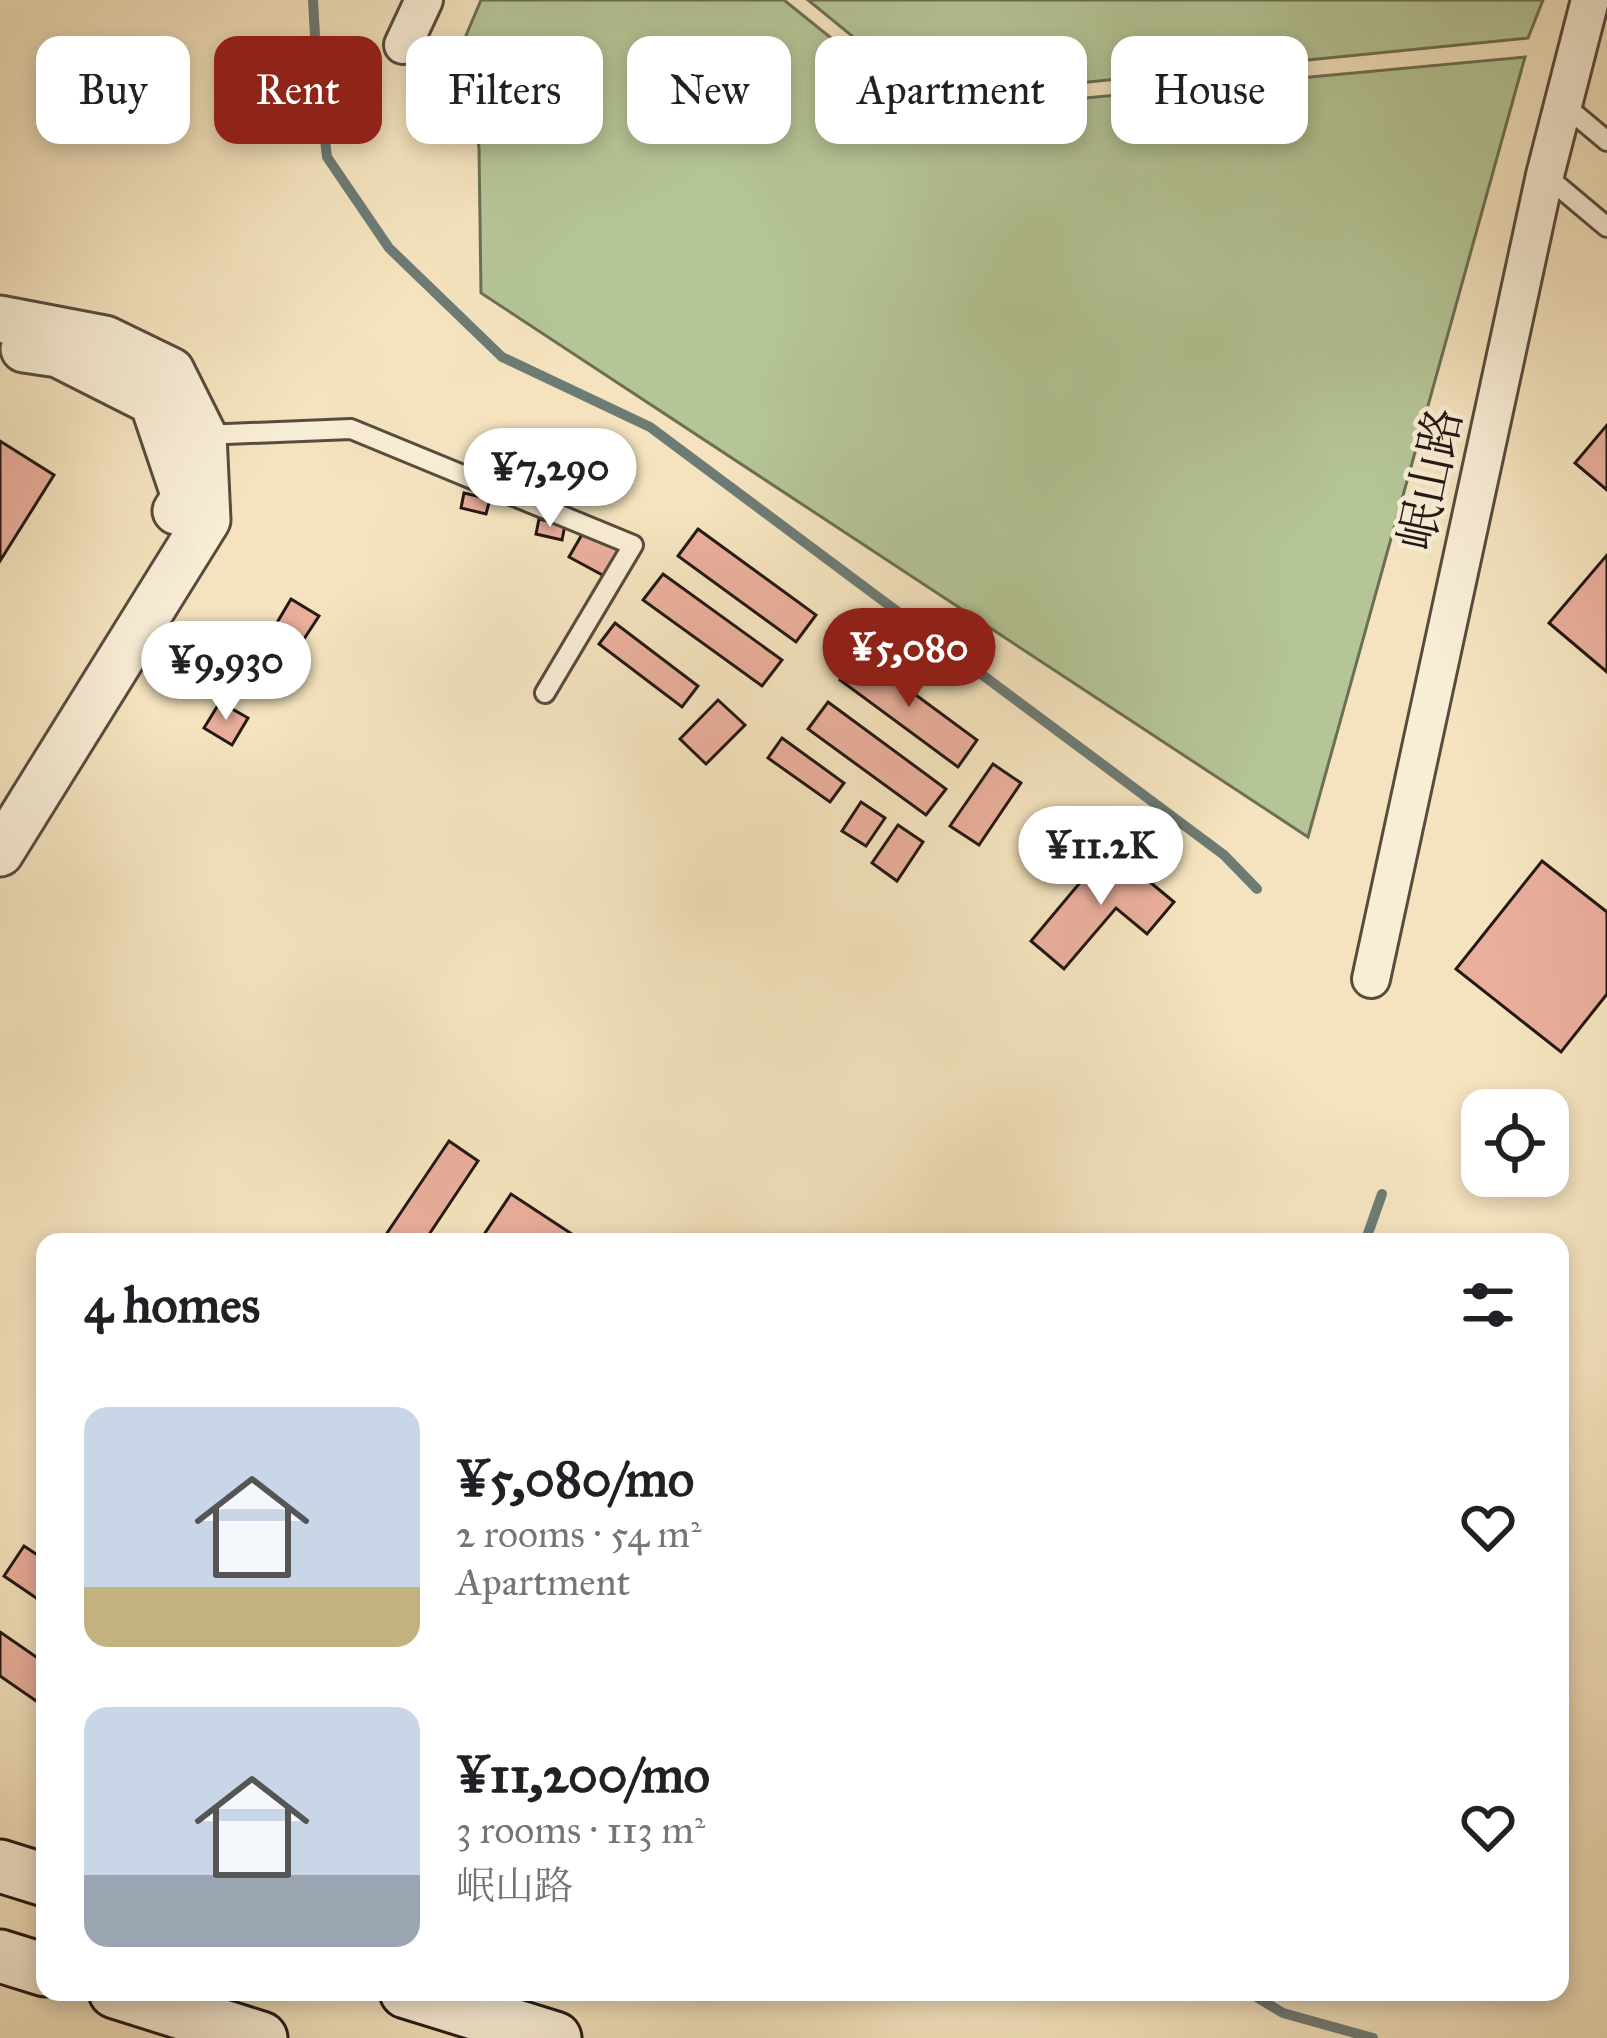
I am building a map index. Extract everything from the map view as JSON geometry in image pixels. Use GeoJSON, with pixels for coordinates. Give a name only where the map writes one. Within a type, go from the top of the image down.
{"type":"FeatureCollection","features":[{"type":"Feature","properties":{"kind":"main road"},"geometry":{"type":"LineString","coordinates":[[0,1866],[36,1877]]}},
{"type":"Feature","properties":{"kind":"main road"},"geometry":{"type":"LineString","coordinates":[[0,1955],[36,1967]]}},
{"type":"Feature","properties":{"kind":"main road"},"geometry":{"type":"LineString","coordinates":[[144,2001],[261,2038]]}},
{"type":"Feature","properties":{"kind":"main road"},"geometry":{"type":"LineString","coordinates":[[435,2001],[555,2038]]}},
{"type":"Feature","properties":{"kind":"street"},"geometry":{"type":"LineString","coordinates":[[403,45],[424,0]]}},
{"type":"Feature","properties":{"kind":"street","name":"岷山路"},"geometry":{"type":"LineString","coordinates":[[1371,980],[1545,176],[1590,0]]}},
{"type":"Feature","properties":{"kind":"street"},"geometry":{"type":"LineString","coordinates":[[0,320],[105,339],[171,371],[207,520],[0,853]]}},
{"type":"Feature","properties":{"kind":"street"},"geometry":{"type":"LineString","coordinates":[[0,346],[58,354],[152,402],[187,444],[185,497],[0,794]]}},
{"type":"Feature","properties":{"kind":"lane"},"geometry":{"type":"LineString","coordinates":[[1564,105],[1607,141]]}},
{"type":"Feature","properties":{"kind":"lane"},"geometry":{"type":"LineString","coordinates":[[1545,176],[1607,227]]}},
{"type":"Feature","properties":{"kind":"lane"},"geometry":{"type":"LineString","coordinates":[[187,444],[351,429],[633,545],[545,693]]}},
{"type":"Feature","properties":{"kind":"green space"},"geometry":{"type":"Polygon","coordinates":[[[481,0],[784,0],[829,36],[815,36],[815,144],[1087,144],[1087,98],[1111,96],[1111,144],[1308,144],[1308,77],[1525,57],[1308,837],[481,293],[478,144],[603,144],[603,36],[466,36],[481,0]]]}},
{"type":"Feature","properties":{"kind":"green space"},"geometry":{"type":"Polygon","coordinates":[[[808,0],[1543,0],[1528,38],[1308,60],[1308,36],[1111,36],[1111,80],[1087,82],[1087,36],[852,36],[808,0]]]}},
{"type":"Feature","properties":{"kind":"building"},"geometry":{"type":"Polygon","coordinates":[[[1607,425],[1607,490],[1575,463],[1607,425]]]}},
{"type":"Feature","properties":{"kind":"building"},"geometry":{"type":"Polygon","coordinates":[[[0,441],[54,475],[0,561],[0,441]]]}},
{"type":"Feature","properties":{"kind":"building"},"geometry":{"type":"Polygon","coordinates":[[[464,493],[490,499],[486,514],[461,508],[464,493]]]}},
{"type":"Feature","properties":{"kind":"building"},"geometry":{"type":"Polygon","coordinates":[[[539,519],[565,525],[562,540],[536,534],[539,519]]]}},
{"type":"Feature","properties":{"kind":"building"},"geometry":{"type":"Polygon","coordinates":[[[698,529],[816,615],[796,642],[678,556],[698,529]]]}},
{"type":"Feature","properties":{"kind":"building"},"geometry":{"type":"Polygon","coordinates":[[[584,531],[623,552],[608,578],[569,557],[584,531]]]}},
{"type":"Feature","properties":{"kind":"building"},"geometry":{"type":"Polygon","coordinates":[[[1607,555],[1607,672],[1549,623],[1607,555]]]}},
{"type":"Feature","properties":{"kind":"building"},"geometry":{"type":"Polygon","coordinates":[[[663,574],[782,660],[762,686],[643,600],[663,574]]]}},
{"type":"Feature","properties":{"kind":"building"},"geometry":{"type":"Polygon","coordinates":[[[291,599],[319,616],[302,642],[275,626],[291,599]]]}},
{"type":"Feature","properties":{"kind":"building"},"geometry":{"type":"Polygon","coordinates":[[[615,623],[698,686],[682,707],[599,644],[615,623]]]}},
{"type":"Feature","properties":{"kind":"building"},"geometry":{"type":"Polygon","coordinates":[[[859,653],[977,740],[958,767],[840,680],[859,653]]]}},
{"type":"Feature","properties":{"kind":"building"},"geometry":{"type":"Polygon","coordinates":[[[718,700],[745,725],[706,764],[680,739],[718,700]]]}},
{"type":"Feature","properties":{"kind":"building"},"geometry":{"type":"Polygon","coordinates":[[[220,702],[248,718],[232,745],[204,728],[220,702]]]}},
{"type":"Feature","properties":{"kind":"building"},"geometry":{"type":"Polygon","coordinates":[[[828,702],[946,789],[926,815],[808,729],[828,702]]]}},
{"type":"Feature","properties":{"kind":"building"},"geometry":{"type":"Polygon","coordinates":[[[782,738],[844,783],[830,802],[768,758],[782,738]]]}},
{"type":"Feature","properties":{"kind":"building"},"geometry":{"type":"Polygon","coordinates":[[[993,764],[1021,783],[979,845],[950,826],[993,764]]]}},
{"type":"Feature","properties":{"kind":"building"},"geometry":{"type":"Polygon","coordinates":[[[861,802],[885,818],[866,846],[842,831],[861,802]]]}},
{"type":"Feature","properties":{"kind":"building"},"geometry":{"type":"Polygon","coordinates":[[[898,825],[923,842],[897,881],[872,863],[898,825]]]}},
{"type":"Feature","properties":{"kind":"building"},"geometry":{"type":"Polygon","coordinates":[[[1109,848],[1174,902],[1147,934],[1116,908],[1064,969],[1031,941],[1109,848]]]}},
{"type":"Feature","properties":{"kind":"building"},"geometry":{"type":"Polygon","coordinates":[[[1542,861],[1607,912],[1607,994],[1561,1052],[1456,969],[1542,861]]]}},
{"type":"Feature","properties":{"kind":"building"},"geometry":{"type":"Polygon","coordinates":[[[449,1141],[478,1161],[430,1233],[387,1233],[449,1141]]]}},
{"type":"Feature","properties":{"kind":"building"},"geometry":{"type":"Polygon","coordinates":[[[511,1194],[570,1233],[485,1233],[511,1194]]]}},
{"type":"Feature","properties":{"kind":"building"},"geometry":{"type":"Polygon","coordinates":[[[24,1546],[36,1554],[36,1598],[4,1576],[24,1546]]]}},
{"type":"Feature","properties":{"kind":"building"},"geometry":{"type":"Polygon","coordinates":[[[0,1632],[36,1657],[36,1701],[0,1676],[0,1632]]]}},
{"type":"Feature","properties":{"kind":"waterway"},"geometry":{"type":"LineString","coordinates":[[313,0],[327,157],[389,248],[502,357],[650,427],[1224,855],[1257,889]]}},
{"type":"Feature","properties":{"kind":"waterway"},"geometry":{"type":"LineString","coordinates":[[1368,1233],[1382,1194]]}},
{"type":"Feature","properties":{"kind":"waterway"},"geometry":{"type":"LineString","coordinates":[[1263,2001],[1283,2013],[1373,2038]]}}]}
